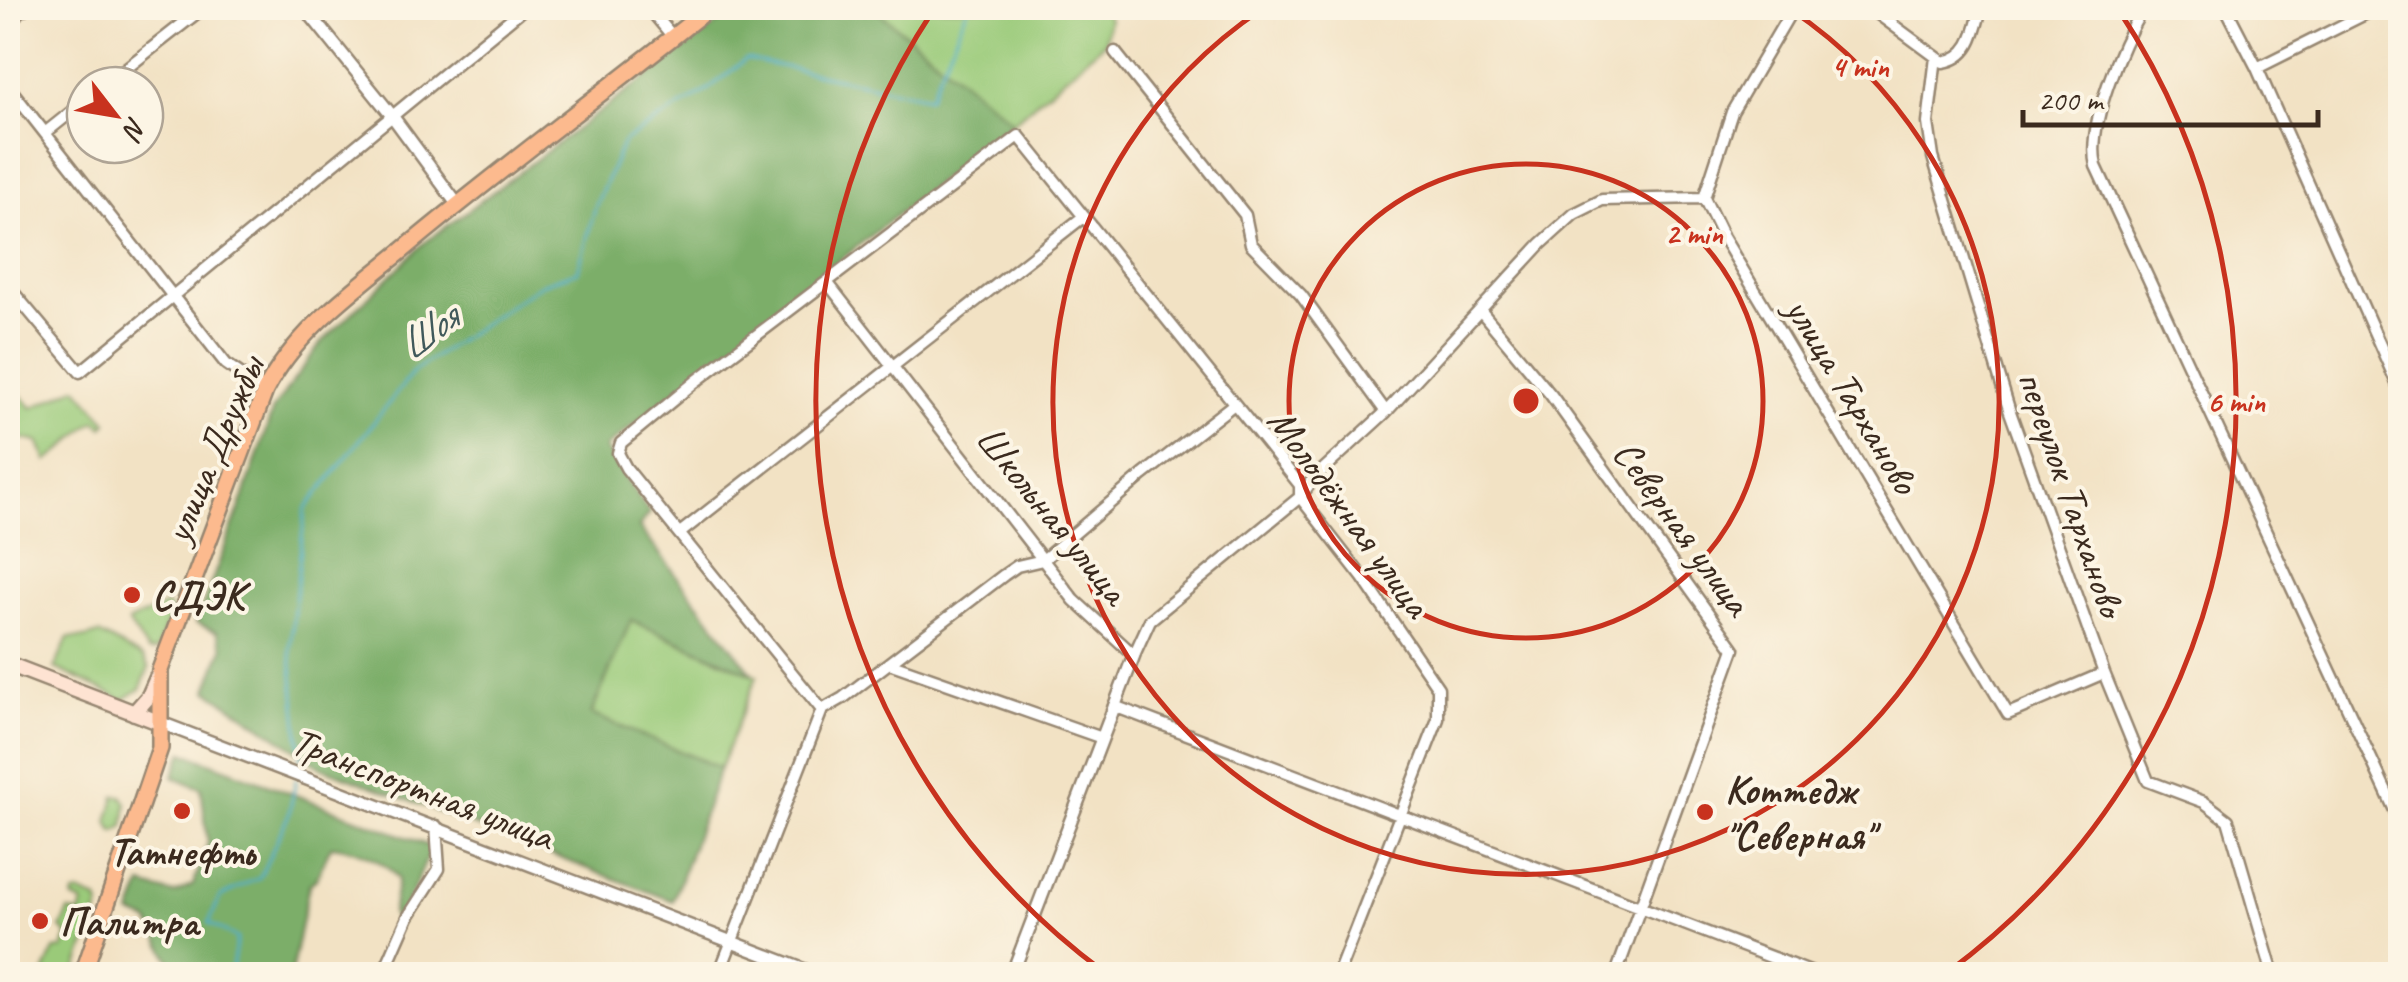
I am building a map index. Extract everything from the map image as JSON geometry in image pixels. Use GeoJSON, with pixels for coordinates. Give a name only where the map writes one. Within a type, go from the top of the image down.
{"type":"FeatureCollection","features":[{"type":"Feature","properties":{"kind":"main road","name":"улица Дружбы"},"geometry":{"type":"LineString","coordinates":[[83,974],[160,748],[160,670],[265,390],[286,356],[321,318],[457,204],[709,8]]}},
{"type":"Feature","properties":{"kind":"main road","name":"Транспортная улица"},"geometry":{"type":"LineString","coordinates":[[8,664],[161,723]]}},
{"type":"Feature","properties":{"kind":"main road"},"geometry":{"type":"LineString","coordinates":[[134,712],[149,696],[160,670]]}},
{"type":"Feature","properties":{"kind":"street"},"geometry":{"type":"LineString","coordinates":[[8,21],[25,8]]}},
{"type":"Feature","properties":{"kind":"street"},"geometry":{"type":"LineString","coordinates":[[130,65],[202,8]]}},
{"type":"Feature","properties":{"kind":"street"},"geometry":{"type":"LineString","coordinates":[[305,8],[457,204]]}},
{"type":"Feature","properties":{"kind":"street"},"geometry":{"type":"LineString","coordinates":[[8,286],[80,372],[524,8]]}},
{"type":"Feature","properties":{"kind":"street"},"geometry":{"type":"LineString","coordinates":[[649,8],[674,37]]}},
{"type":"Feature","properties":{"kind":"street"},"geometry":{"type":"LineString","coordinates":[[1554,8],[1574,8]]}},
{"type":"Feature","properties":{"kind":"street"},"geometry":{"type":"LineString","coordinates":[[1134,656],[1150,620],[1300,498],[1314,478],[1386,412],[1574,214],[1602,200],[1704,198],[1732,112],[1794,8]]}},
{"type":"Feature","properties":{"kind":"street"},"geometry":{"type":"LineString","coordinates":[[1870,8],[1943,62],[1956,60],[1964,53],[1974,36],[1981,8]]}},
{"type":"Feature","properties":{"kind":"street"},"geometry":{"type":"LineString","coordinates":[[2143,8],[2126,39],[2095,124],[2096,166],[2400,821]]}},
{"type":"Feature","properties":{"kind":"street"},"geometry":{"type":"LineString","coordinates":[[2226,8],[2257,68],[2400,390]]}},
{"type":"Feature","properties":{"kind":"street"},"geometry":{"type":"LineString","coordinates":[[2257,68],[2377,8]]}},
{"type":"Feature","properties":{"kind":"street"},"geometry":{"type":"LineString","coordinates":[[1115,52],[1245,215],[1252,244],[1300,296],[1386,412]]}},
{"type":"Feature","properties":{"kind":"street","name":"переулок Тарханово"},"geometry":{"type":"LineString","coordinates":[[1936,56],[1928,123],[1932,157],[2009,408],[2104,673],[2148,780],[2204,802],[2228,820],[2273,974]]}},
{"type":"Feature","properties":{"kind":"street"},"geometry":{"type":"LineString","coordinates":[[8,86],[226,364],[265,390]]}},
{"type":"Feature","properties":{"kind":"street"},"geometry":{"type":"LineString","coordinates":[[45,134],[65,118]]}},
{"type":"Feature","properties":{"kind":"street","name":"Молодёжная улица"},"geometry":{"type":"LineString","coordinates":[[827,282],[1019,136],[1300,485],[1300,498],[1363,578],[1438,688],[1438,719],[1338,974]]}},
{"type":"Feature","properties":{"kind":"street","name":"улица Тарханово"},"geometry":{"type":"LineString","coordinates":[[1704,198],[1723,237],[2008,714],[2104,673]]}},
{"type":"Feature","properties":{"kind":"street"},"geometry":{"type":"LineString","coordinates":[[680,533],[1083,217]]}},
{"type":"Feature","properties":{"kind":"street"},"geometry":{"type":"LineString","coordinates":[[822,710],[626,468],[618,453],[621,443],[827,282]]}},
{"type":"Feature","properties":{"kind":"street","name":"Школьная улица"},"geometry":{"type":"LineString","coordinates":[[827,282],[1043,560],[1094,621],[1134,656],[1012,974]]}},
{"type":"Feature","properties":{"kind":"street","name":"Северная улица"},"geometry":{"type":"LineString","coordinates":[[1480,310],[1551,395],[1734,649],[1616,974]]}},
{"type":"Feature","properties":{"kind":"street"},"geometry":{"type":"LineString","coordinates":[[719,974],[822,710],[1017,566],[1043,560],[1143,474],[1234,404]]}},
{"type":"Feature","properties":{"kind":"street"},"geometry":{"type":"LineString","coordinates":[[889,664],[1102,738]]}},
{"type":"Feature","properties":{"kind":"street"},"geometry":{"type":"LineString","coordinates":[[1114,706],[1815,974]]}},
{"type":"Feature","properties":{"kind":"street","name":"Транспортная улица"},"geometry":{"type":"LineString","coordinates":[[161,723],[814,974]]}},
{"type":"Feature","properties":{"kind":"street"},"geometry":{"type":"LineString","coordinates":[[383,974],[408,917],[439,869],[436,826]]}},
{"type":"Feature","properties":{"kind":"green space"},"geometry":{"type":"Polygon","coordinates":[[[739,8],[874,8],[1013,122],[605,448],[650,513],[639,527],[753,674],[631,620],[591,714],[720,768],[673,901],[323,768],[207,690],[223,648],[217,632],[196,623],[273,409],[320,344],[423,244],[739,8]]]}},
{"type":"Feature","properties":{"kind":"green space"},"geometry":{"type":"Polygon","coordinates":[[[874,8],[1101,8],[1109,18],[1105,42],[1013,122],[874,8]]]}},
{"type":"Feature","properties":{"kind":"green space"},"geometry":{"type":"Polygon","coordinates":[[[8,380],[32,408],[77,387],[107,422],[103,427],[96,421],[89,425],[47,461],[38,442],[8,435],[8,380]]]}},
{"type":"Feature","properties":{"kind":"green space"},"geometry":{"type":"Polygon","coordinates":[[[167,605],[172,612],[156,651],[148,651],[128,622],[167,605]]]}},
{"type":"Feature","properties":{"kind":"green space"},"geometry":{"type":"Polygon","coordinates":[[[630,620],[757,676],[720,768],[591,715],[630,620]]]}},
{"type":"Feature","properties":{"kind":"green space"},"geometry":{"type":"Polygon","coordinates":[[[99,634],[143,658],[149,668],[140,689],[123,700],[55,668],[68,638],[99,634]]]}},
{"type":"Feature","properties":{"kind":"green space"},"geometry":{"type":"Polygon","coordinates":[[[183,752],[432,847],[400,920],[394,919],[392,913],[398,879],[392,872],[368,856],[331,846],[316,879],[309,885],[291,974],[177,974],[149,921],[131,914],[142,885],[174,894],[193,885],[208,843],[201,788],[173,777],[183,752]]]}},
{"type":"Feature","properties":{"kind":"green space"},"geometry":{"type":"Polygon","coordinates":[[[115,796],[122,796],[127,803],[124,826],[114,832],[108,822],[115,796]]]}},
{"type":"Feature","properties":{"kind":"green space"},"geometry":{"type":"Polygon","coordinates":[[[74,894],[98,900],[100,906],[75,974],[44,974],[54,950],[63,949],[68,935],[61,928],[69,911],[80,914],[83,903],[73,899],[74,894]]]}},
{"type":"Feature","properties":{"kind":"waterway","name":"Шоя"},"geometry":{"type":"LineString","coordinates":[[297,772],[301,755],[290,648],[305,510],[414,371],[541,284],[578,271],[596,205],[623,142],[706,91],[746,59],[929,97],[968,8]]}},
{"type":"Feature","properties":{"kind":"waterway","name":"Шоя"},"geometry":{"type":"LineString","coordinates":[[231,974],[237,938],[209,923],[220,897],[260,877],[289,814],[296,780]]}},
{"type":"Feature","properties":{"kind":"place","name":"СДЭК"},"geometry":{"type":"Point","coordinates":[132,595]}},
{"type":"Feature","properties":{"kind":"place","name":"Татнефть"},"geometry":{"type":"Point","coordinates":[182,811]}},
{"type":"Feature","properties":{"kind":"place","name":"Коттедж \"Северная\""},"geometry":{"type":"Point","coordinates":[1705,812]}},
{"type":"Feature","properties":{"kind":"place","name":"Палитра"},"geometry":{"type":"Point","coordinates":[40,921]}}]}
